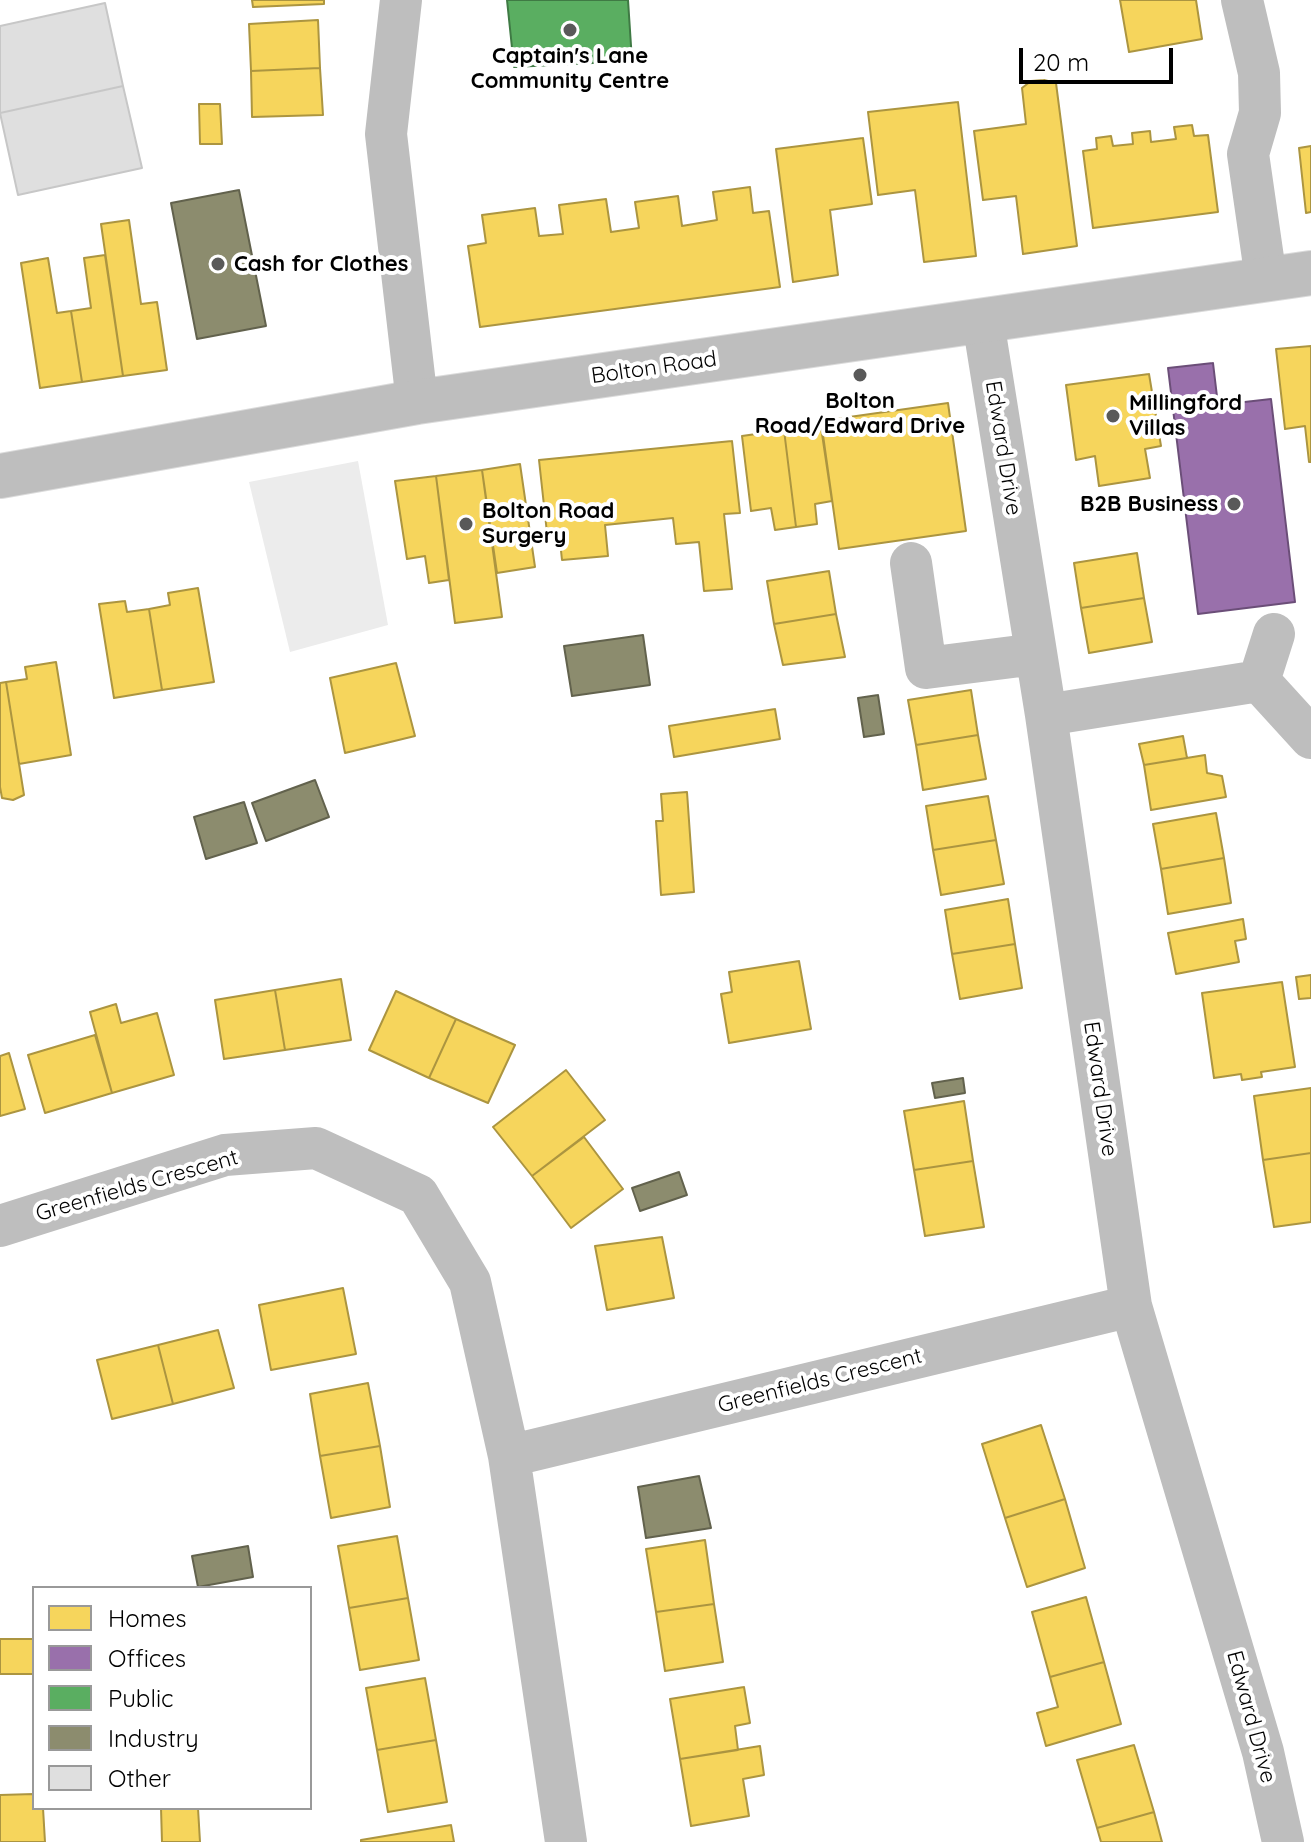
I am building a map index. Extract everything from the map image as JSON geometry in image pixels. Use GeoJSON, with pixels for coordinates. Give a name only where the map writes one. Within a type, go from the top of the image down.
{"type":"FeatureCollection","features":[{"type":"Feature","properties":{"kind":"main road","name":"Bolton Road"},"geometry":{"type":"LineString","coordinates":[[0,476],[417,402],[1311,273]]}},
{"type":"Feature","properties":{"kind":"street"},"geometry":{"type":"LineString","coordinates":[[401,0],[386,134],[417,402]]}},
{"type":"Feature","properties":{"kind":"street"},"geometry":{"type":"LineString","coordinates":[[1242,0],[1259,73],[1260,113],[1248,154],[1266,279]]}},
{"type":"Feature","properties":{"kind":"street","name":"Edward Drive"},"geometry":{"type":"LineString","coordinates":[[983,321],[1046,715],[1131,1306],[1263,1752],[1283,1842]]}},
{"type":"Feature","properties":{"kind":"street"},"geometry":{"type":"LineString","coordinates":[[911,563],[926,668],[1036,654]]}},
{"type":"Feature","properties":{"kind":"street"},"geometry":{"type":"LineString","coordinates":[[1259,681],[1274,634]]}},
{"type":"Feature","properties":{"kind":"street"},"geometry":{"type":"LineString","coordinates":[[1046,715],[1259,681]]}},
{"type":"Feature","properties":{"kind":"street"},"geometry":{"type":"LineString","coordinates":[[1259,681],[1311,738]]}},
{"type":"Feature","properties":{"kind":"street","name":"Greenfields Crescent"},"geometry":{"type":"LineString","coordinates":[[0,1226],[225,1155],[316,1148],[418,1195],[470,1282],[509,1456],[566,1842]]}},
{"type":"Feature","properties":{"kind":"street","name":"Greenfields Crescent"},"geometry":{"type":"LineString","coordinates":[[509,1456],[1131,1306]]}},
{"type":"Feature","properties":{"kind":"shaded area"},"geometry":{"type":"Polygon","coordinates":[[[358,461],[388,625],[290,652],[249,482],[358,461]]]}},
{"type":"Feature","properties":{"kind":"building: Homes"},"geometry":{"type":"Polygon","coordinates":[[[252,0],[324,0],[324,4],[253,7],[252,0]]]}},
{"type":"Feature","properties":{"kind":"building: Homes"},"geometry":{"type":"Polygon","coordinates":[[[1120,0],[1196,0],[1202,39],[1129,52],[1120,0]]]}},
{"type":"Feature","properties":{"kind":"building: Homes"},"geometry":{"type":"Polygon","coordinates":[[[318,20],[320,68],[251,71],[249,24],[318,20]]]}},
{"type":"Feature","properties":{"kind":"building: Homes"},"geometry":{"type":"Polygon","coordinates":[[[320,68],[323,115],[252,117],[251,71],[320,68]]]}},
{"type":"Feature","properties":{"kind":"building: Homes"},"geometry":{"type":"Polygon","coordinates":[[[1031,81],[1056,83],[1077,246],[1023,254],[1016,196],[983,200],[974,131],[1026,124],[1022,88],[1031,81]]]}},
{"type":"Feature","properties":{"kind":"building: Homes"},"geometry":{"type":"Polygon","coordinates":[[[958,102],[976,256],[924,262],[915,190],[878,195],[868,112],[958,102]]]}},
{"type":"Feature","properties":{"kind":"building: Homes"},"geometry":{"type":"Polygon","coordinates":[[[199,104],[220,104],[222,144],[200,144],[199,104]]]}},
{"type":"Feature","properties":{"kind":"building: Homes"},"geometry":{"type":"Polygon","coordinates":[[[1192,125],[1194,136],[1208,135],[1218,212],[1093,228],[1083,151],[1097,149],[1096,138],[1111,136],[1113,146],[1133,144],[1132,133],[1150,131],[1151,142],[1176,139],[1174,127],[1192,125]]]}},
{"type":"Feature","properties":{"kind":"building: Homes"},"geometry":{"type":"Polygon","coordinates":[[[863,138],[872,204],[830,210],[838,275],[793,282],[776,149],[863,138]]]}},
{"type":"Feature","properties":{"kind":"building: Homes"},"geometry":{"type":"Polygon","coordinates":[[[1311,146],[1311,212],[1306,213],[1299,148],[1311,146]]]}},
{"type":"Feature","properties":{"kind":"building: Homes"},"geometry":{"type":"Polygon","coordinates":[[[750,187],[753,213],[769,211],[780,287],[480,327],[468,246],[486,243],[482,215],[535,208],[539,236],[563,234],[559,205],[606,199],[611,232],[639,228],[635,202],[678,196],[682,226],[717,220],[713,192],[750,187]]]}},
{"type":"Feature","properties":{"kind":"building: Homes"},"geometry":{"type":"Polygon","coordinates":[[[129,220],[141,304],[157,302],[167,370],[123,376],[101,224],[129,220]]]}},
{"type":"Feature","properties":{"kind":"building: Homes"},"geometry":{"type":"Polygon","coordinates":[[[105,255],[123,376],[82,382],[71,311],[91,308],[84,258],[105,255]]]}},
{"type":"Feature","properties":{"kind":"building: Homes"},"geometry":{"type":"Polygon","coordinates":[[[48,258],[57,313],[71,311],[82,382],[40,388],[21,263],[48,258]]]}},
{"type":"Feature","properties":{"kind":"building: Homes"},"geometry":{"type":"Polygon","coordinates":[[[1311,346],[1309,462],[1305,426],[1285,429],[1276,349],[1311,346]]]}},
{"type":"Feature","properties":{"kind":"building: Homes","name":"Millingford Villas"},"geometry":{"type":"Polygon","coordinates":[[[1149,374],[1161,446],[1145,449],[1150,478],[1099,486],[1095,456],[1076,460],[1066,385],[1149,374]]]}},
{"type":"Feature","properties":{"kind":"building: Homes"},"geometry":{"type":"Polygon","coordinates":[[[948,403],[966,531],[839,549],[821,421],[948,403]]]}},
{"type":"Feature","properties":{"kind":"building: Homes"},"geometry":{"type":"Polygon","coordinates":[[[821,427],[832,501],[815,504],[817,524],[796,527],[784,430],[821,427]]]}},
{"type":"Feature","properties":{"kind":"building: Homes"},"geometry":{"type":"Polygon","coordinates":[[[784,430],[796,527],[775,530],[771,508],[751,511],[742,436],[784,430]]]}},
{"type":"Feature","properties":{"kind":"building: Homes"},"geometry":{"type":"Polygon","coordinates":[[[732,441],[740,513],[724,514],[732,589],[704,591],[699,542],[676,544],[673,518],[605,525],[608,556],[562,560],[559,532],[547,533],[539,460],[732,441]]]}},
{"type":"Feature","properties":{"kind":"building: Homes"},"geometry":{"type":"Polygon","coordinates":[[[520,464],[535,567],[497,573],[482,470],[520,464]]]}},
{"type":"Feature","properties":{"kind":"building: Homes","name":"Bolton Road Surgery"},"geometry":{"type":"Polygon","coordinates":[[[482,470],[502,617],[455,623],[436,476],[482,470]]]}},
{"type":"Feature","properties":{"kind":"building: Homes"},"geometry":{"type":"Polygon","coordinates":[[[436,476],[449,580],[429,583],[425,556],[407,559],[395,481],[436,476]]]}},
{"type":"Feature","properties":{"kind":"building: Homes"},"geometry":{"type":"Polygon","coordinates":[[[1137,553],[1144,598],[1081,608],[1074,563],[1137,553]]]}},
{"type":"Feature","properties":{"kind":"building: Homes"},"geometry":{"type":"Polygon","coordinates":[[[829,571],[836,614],[774,624],[767,581],[829,571]]]}},
{"type":"Feature","properties":{"kind":"building: Homes"},"geometry":{"type":"Polygon","coordinates":[[[198,588],[214,682],[162,690],[149,609],[170,605],[168,593],[198,588]]]}},
{"type":"Feature","properties":{"kind":"building: Homes"},"geometry":{"type":"Polygon","coordinates":[[[1144,598],[1152,642],[1089,653],[1081,608],[1144,598]]]}},
{"type":"Feature","properties":{"kind":"building: Homes"},"geometry":{"type":"Polygon","coordinates":[[[125,601],[127,612],[149,609],[162,690],[114,698],[99,604],[125,601]]]}},
{"type":"Feature","properties":{"kind":"building: Homes"},"geometry":{"type":"Polygon","coordinates":[[[836,614],[845,657],[783,665],[774,624],[836,614]]]}},
{"type":"Feature","properties":{"kind":"building: Homes"},"geometry":{"type":"Polygon","coordinates":[[[56,662],[71,755],[19,764],[6,682],[27,679],[25,667],[56,662]]]}},
{"type":"Feature","properties":{"kind":"building: Homes"},"geometry":{"type":"Polygon","coordinates":[[[396,663],[415,736],[345,753],[330,678],[396,663]]]}},
{"type":"Feature","properties":{"kind":"building: Homes"},"geometry":{"type":"Polygon","coordinates":[[[6,682],[24,795],[13,800],[2,798],[0,787],[0,683],[6,682]]]}},
{"type":"Feature","properties":{"kind":"building: Homes"},"geometry":{"type":"Polygon","coordinates":[[[971,690],[978,735],[916,745],[908,700],[971,690]]]}},
{"type":"Feature","properties":{"kind":"building: Homes"},"geometry":{"type":"Polygon","coordinates":[[[775,709],[780,739],[674,757],[669,726],[775,709]]]}},
{"type":"Feature","properties":{"kind":"building: Homes"},"geometry":{"type":"Polygon","coordinates":[[[978,735],[986,779],[923,790],[916,745],[978,735]]]}},
{"type":"Feature","properties":{"kind":"building: Homes"},"geometry":{"type":"Polygon","coordinates":[[[1183,736],[1187,758],[1144,765],[1139,744],[1183,736]]]}},
{"type":"Feature","properties":{"kind":"building: Homes"},"geometry":{"type":"Polygon","coordinates":[[[1205,755],[1207,773],[1222,776],[1226,797],[1151,810],[1144,765],[1205,755]]]}},
{"type":"Feature","properties":{"kind":"building: Homes"},"geometry":{"type":"Polygon","coordinates":[[[687,792],[694,892],[661,895],[656,821],[663,821],[661,794],[687,792]]]}},
{"type":"Feature","properties":{"kind":"building: Homes"},"geometry":{"type":"Polygon","coordinates":[[[988,796],[996,840],[933,850],[926,806],[988,796]]]}},
{"type":"Feature","properties":{"kind":"building: Homes"},"geometry":{"type":"Polygon","coordinates":[[[1216,813],[1224,858],[1161,869],[1153,824],[1216,813]]]}},
{"type":"Feature","properties":{"kind":"building: Homes"},"geometry":{"type":"Polygon","coordinates":[[[996,840],[1004,884],[941,895],[933,850],[996,840]]]}},
{"type":"Feature","properties":{"kind":"building: Homes"},"geometry":{"type":"Polygon","coordinates":[[[1224,858],[1231,903],[1168,914],[1161,869],[1224,858]]]}},
{"type":"Feature","properties":{"kind":"building: Homes"},"geometry":{"type":"Polygon","coordinates":[[[1008,899],[1015,944],[952,954],[945,910],[1008,899]]]}},
{"type":"Feature","properties":{"kind":"building: Homes"},"geometry":{"type":"Polygon","coordinates":[[[1243,919],[1246,939],[1235,941],[1239,962],[1176,974],[1168,933],[1243,919]]]}},
{"type":"Feature","properties":{"kind":"building: Homes"},"geometry":{"type":"Polygon","coordinates":[[[1015,944],[1022,988],[960,999],[952,954],[1015,944]]]}},
{"type":"Feature","properties":{"kind":"building: Homes"},"geometry":{"type":"Polygon","coordinates":[[[799,961],[811,1029],[729,1043],[721,994],[732,992],[729,972],[799,961]]]}},
{"type":"Feature","properties":{"kind":"building: Homes"},"geometry":{"type":"Polygon","coordinates":[[[1311,975],[1311,998],[1299,999],[1296,977],[1311,975]]]}},
{"type":"Feature","properties":{"kind":"building: Homes"},"geometry":{"type":"Polygon","coordinates":[[[341,979],[351,1040],[285,1050],[275,990],[341,979]]]}},
{"type":"Feature","properties":{"kind":"building: Homes"},"geometry":{"type":"Polygon","coordinates":[[[1282,982],[1295,1067],[1261,1072],[1262,1077],[1242,1080],[1241,1074],[1214,1078],[1202,993],[1282,982]]]}},
{"type":"Feature","properties":{"kind":"building: Homes"},"geometry":{"type":"Polygon","coordinates":[[[275,990],[285,1050],[224,1059],[215,1000],[275,990]]]}},
{"type":"Feature","properties":{"kind":"building: Homes"},"geometry":{"type":"Polygon","coordinates":[[[396,991],[456,1019],[429,1078],[369,1050],[396,991]]]}},
{"type":"Feature","properties":{"kind":"building: Homes"},"geometry":{"type":"Polygon","coordinates":[[[116,1004],[121,1023],[157,1013],[174,1075],[112,1093],[90,1012],[116,1004]]]}},
{"type":"Feature","properties":{"kind":"building: Homes"},"geometry":{"type":"Polygon","coordinates":[[[456,1019],[515,1045],[488,1103],[429,1078],[456,1019]]]}},
{"type":"Feature","properties":{"kind":"building: Homes"},"geometry":{"type":"Polygon","coordinates":[[[95,1035],[112,1093],[45,1113],[28,1055],[95,1035]]]}},
{"type":"Feature","properties":{"kind":"building: Homes"},"geometry":{"type":"Polygon","coordinates":[[[9,1053],[25,1109],[0,1116],[0,1056],[9,1053]]]}},
{"type":"Feature","properties":{"kind":"building: Homes"},"geometry":{"type":"Polygon","coordinates":[[[566,1070],[605,1120],[532,1176],[493,1127],[566,1070]]]}},
{"type":"Feature","properties":{"kind":"building: Homes"},"geometry":{"type":"Polygon","coordinates":[[[1311,1088],[1311,1153],[1263,1160],[1254,1096],[1311,1088]]]}},
{"type":"Feature","properties":{"kind":"building: Homes"},"geometry":{"type":"Polygon","coordinates":[[[964,1101],[973,1161],[914,1170],[904,1111],[964,1101]]]}},
{"type":"Feature","properties":{"kind":"building: Homes"},"geometry":{"type":"Polygon","coordinates":[[[584,1137],[623,1189],[571,1228],[532,1176],[584,1137]]]}},
{"type":"Feature","properties":{"kind":"building: Homes"},"geometry":{"type":"Polygon","coordinates":[[[1311,1153],[1311,1222],[1274,1227],[1263,1160],[1311,1153]]]}},
{"type":"Feature","properties":{"kind":"building: Homes"},"geometry":{"type":"Polygon","coordinates":[[[973,1161],[984,1227],[925,1236],[914,1170],[973,1161]]]}},
{"type":"Feature","properties":{"kind":"building: Homes"},"geometry":{"type":"Polygon","coordinates":[[[662,1237],[674,1298],[607,1310],[595,1246],[662,1237]]]}},
{"type":"Feature","properties":{"kind":"building: Homes"},"geometry":{"type":"Polygon","coordinates":[[[343,1288],[356,1354],[271,1370],[259,1305],[343,1288]]]}},
{"type":"Feature","properties":{"kind":"building: Homes"},"geometry":{"type":"Polygon","coordinates":[[[218,1330],[234,1388],[173,1404],[158,1345],[218,1330]]]}},
{"type":"Feature","properties":{"kind":"building: Homes"},"geometry":{"type":"Polygon","coordinates":[[[158,1345],[173,1404],[112,1419],[97,1360],[158,1345]]]}},
{"type":"Feature","properties":{"kind":"building: Homes"},"geometry":{"type":"Polygon","coordinates":[[[368,1383],[380,1446],[320,1456],[310,1394],[368,1383]]]}},
{"type":"Feature","properties":{"kind":"building: Homes"},"geometry":{"type":"Polygon","coordinates":[[[1041,1425],[1065,1499],[1005,1518],[982,1444],[1041,1425]]]}},
{"type":"Feature","properties":{"kind":"building: Homes"},"geometry":{"type":"Polygon","coordinates":[[[380,1446],[390,1507],[331,1518],[320,1456],[380,1446]]]}},
{"type":"Feature","properties":{"kind":"building: Homes"},"geometry":{"type":"Polygon","coordinates":[[[1065,1499],[1085,1568],[1027,1587],[1005,1518],[1065,1499]]]}},
{"type":"Feature","properties":{"kind":"building: Homes"},"geometry":{"type":"Polygon","coordinates":[[[397,1536],[408,1598],[349,1608],[338,1546],[397,1536]]]}},
{"type":"Feature","properties":{"kind":"building: Homes"},"geometry":{"type":"Polygon","coordinates":[[[705,1540],[714,1604],[656,1612],[646,1549],[705,1540]]]}},
{"type":"Feature","properties":{"kind":"building: Homes"},"geometry":{"type":"Polygon","coordinates":[[[1086,1597],[1104,1662],[1050,1677],[1032,1612],[1086,1597]]]}},
{"type":"Feature","properties":{"kind":"building: Homes"},"geometry":{"type":"Polygon","coordinates":[[[408,1598],[419,1660],[360,1670],[349,1608],[408,1598]]]}},
{"type":"Feature","properties":{"kind":"building: Homes"},"geometry":{"type":"Polygon","coordinates":[[[714,1604],[723,1662],[665,1671],[656,1612],[714,1604]]]}},
{"type":"Feature","properties":{"kind":"building: Homes"},"geometry":{"type":"Polygon","coordinates":[[[0,1639],[32,1639],[32,1674],[0,1674],[0,1639]]]}},
{"type":"Feature","properties":{"kind":"building: Homes"},"geometry":{"type":"Polygon","coordinates":[[[1104,1662],[1121,1724],[1046,1746],[1037,1713],[1058,1707],[1050,1677],[1104,1662]]]}},
{"type":"Feature","properties":{"kind":"building: Homes"},"geometry":{"type":"Polygon","coordinates":[[[425,1678],[436,1740],[377,1750],[366,1688],[425,1678]]]}},
{"type":"Feature","properties":{"kind":"building: Homes"},"geometry":{"type":"Polygon","coordinates":[[[744,1687],[750,1723],[735,1726],[738,1750],[680,1759],[670,1699],[744,1687]]]}},
{"type":"Feature","properties":{"kind":"building: Homes"},"geometry":{"type":"Polygon","coordinates":[[[436,1740],[447,1802],[388,1812],[377,1750],[436,1740]]]}},
{"type":"Feature","properties":{"kind":"building: Homes"},"geometry":{"type":"Polygon","coordinates":[[[1134,1745],[1154,1812],[1097,1828],[1077,1760],[1134,1745]]]}},
{"type":"Feature","properties":{"kind":"building: Homes"},"geometry":{"type":"Polygon","coordinates":[[[760,1746],[764,1775],[743,1779],[749,1816],[691,1826],[680,1759],[760,1746]]]}},
{"type":"Feature","properties":{"kind":"building: Homes"},"geometry":{"type":"Polygon","coordinates":[[[32,1794],[32,1810],[43,1810],[45,1842],[0,1842],[0,1795],[32,1794]]]}},
{"type":"Feature","properties":{"kind":"building: Homes"},"geometry":{"type":"Polygon","coordinates":[[[161,1810],[198,1810],[200,1842],[162,1842],[161,1810]]]}},
{"type":"Feature","properties":{"kind":"building: Homes"},"geometry":{"type":"Polygon","coordinates":[[[1154,1812],[1162,1842],[1101,1842],[1097,1828],[1154,1812]]]}},
{"type":"Feature","properties":{"kind":"building: Homes"},"geometry":{"type":"Polygon","coordinates":[[[451,1825],[454,1842],[361,1842],[361,1840],[451,1825]]]}},
{"type":"Feature","properties":{"kind":"building: Offices","name":"B2B Business"},"geometry":{"type":"Polygon","coordinates":[[[1213,363],[1218,405],[1271,399],[1295,602],[1198,614],[1168,368],[1213,363]]]}},
{"type":"Feature","properties":{"kind":"building: Public","name":"Captain's Lane Community Centre"},"geometry":{"type":"Polygon","coordinates":[[[507,0],[628,0],[632,61],[514,67],[507,0]]]}},
{"type":"Feature","properties":{"kind":"building: Industry","name":"Cash for Clothes"},"geometry":{"type":"Polygon","coordinates":[[[239,190],[266,326],[197,339],[171,203],[239,190]]]}},
{"type":"Feature","properties":{"kind":"building: Industry"},"geometry":{"type":"Polygon","coordinates":[[[643,635],[650,685],[572,696],[564,646],[643,635]]]}},
{"type":"Feature","properties":{"kind":"building: Industry"},"geometry":{"type":"Polygon","coordinates":[[[878,695],[884,734],[864,737],[858,698],[878,695]]]}},
{"type":"Feature","properties":{"kind":"building: Industry"},"geometry":{"type":"Polygon","coordinates":[[[315,780],[329,817],[266,841],[252,803],[315,780]]]}},
{"type":"Feature","properties":{"kind":"building: Industry"},"geometry":{"type":"Polygon","coordinates":[[[244,802],[257,843],[206,859],[194,817],[244,802]]]}},
{"type":"Feature","properties":{"kind":"building: Industry"},"geometry":{"type":"Polygon","coordinates":[[[963,1078],[965,1093],[935,1098],[932,1083],[963,1078]]]}},
{"type":"Feature","properties":{"kind":"building: Industry"},"geometry":{"type":"Polygon","coordinates":[[[679,1172],[687,1195],[640,1211],[632,1188],[679,1172]]]}},
{"type":"Feature","properties":{"kind":"building: Industry"},"geometry":{"type":"Polygon","coordinates":[[[699,1476],[711,1528],[646,1538],[638,1487],[699,1476]]]}},
{"type":"Feature","properties":{"kind":"building: Industry"},"geometry":{"type":"Polygon","coordinates":[[[248,1546],[253,1577],[198,1586],[192,1556],[248,1546]]]}},
{"type":"Feature","properties":{"kind":"building: Other"},"geometry":{"type":"Polygon","coordinates":[[[105,3],[123,86],[0,113],[0,26],[105,3]]]}},
{"type":"Feature","properties":{"kind":"building: Other"},"geometry":{"type":"Polygon","coordinates":[[[123,86],[142,168],[18,195],[0,113],[123,86]]]}},
{"type":"Feature","properties":{"kind":"place","name":"Captain's Lane Community Centre"},"geometry":{"type":"Point","coordinates":[570,30]}},
{"type":"Feature","properties":{"kind":"place","name":"Cash for Clothes"},"geometry":{"type":"Point","coordinates":[218,264]}},
{"type":"Feature","properties":{"kind":"place","name":"Bolton Road/Edward Drive"},"geometry":{"type":"Point","coordinates":[860,375]}},
{"type":"Feature","properties":{"kind":"place","name":"Millingford Villas"},"geometry":{"type":"Point","coordinates":[1113,416]}},
{"type":"Feature","properties":{"kind":"place","name":"B2B Business"},"geometry":{"type":"Point","coordinates":[1234,504]}},
{"type":"Feature","properties":{"kind":"place","name":"Bolton Road Surgery"},"geometry":{"type":"Point","coordinates":[466,524]}}]}
